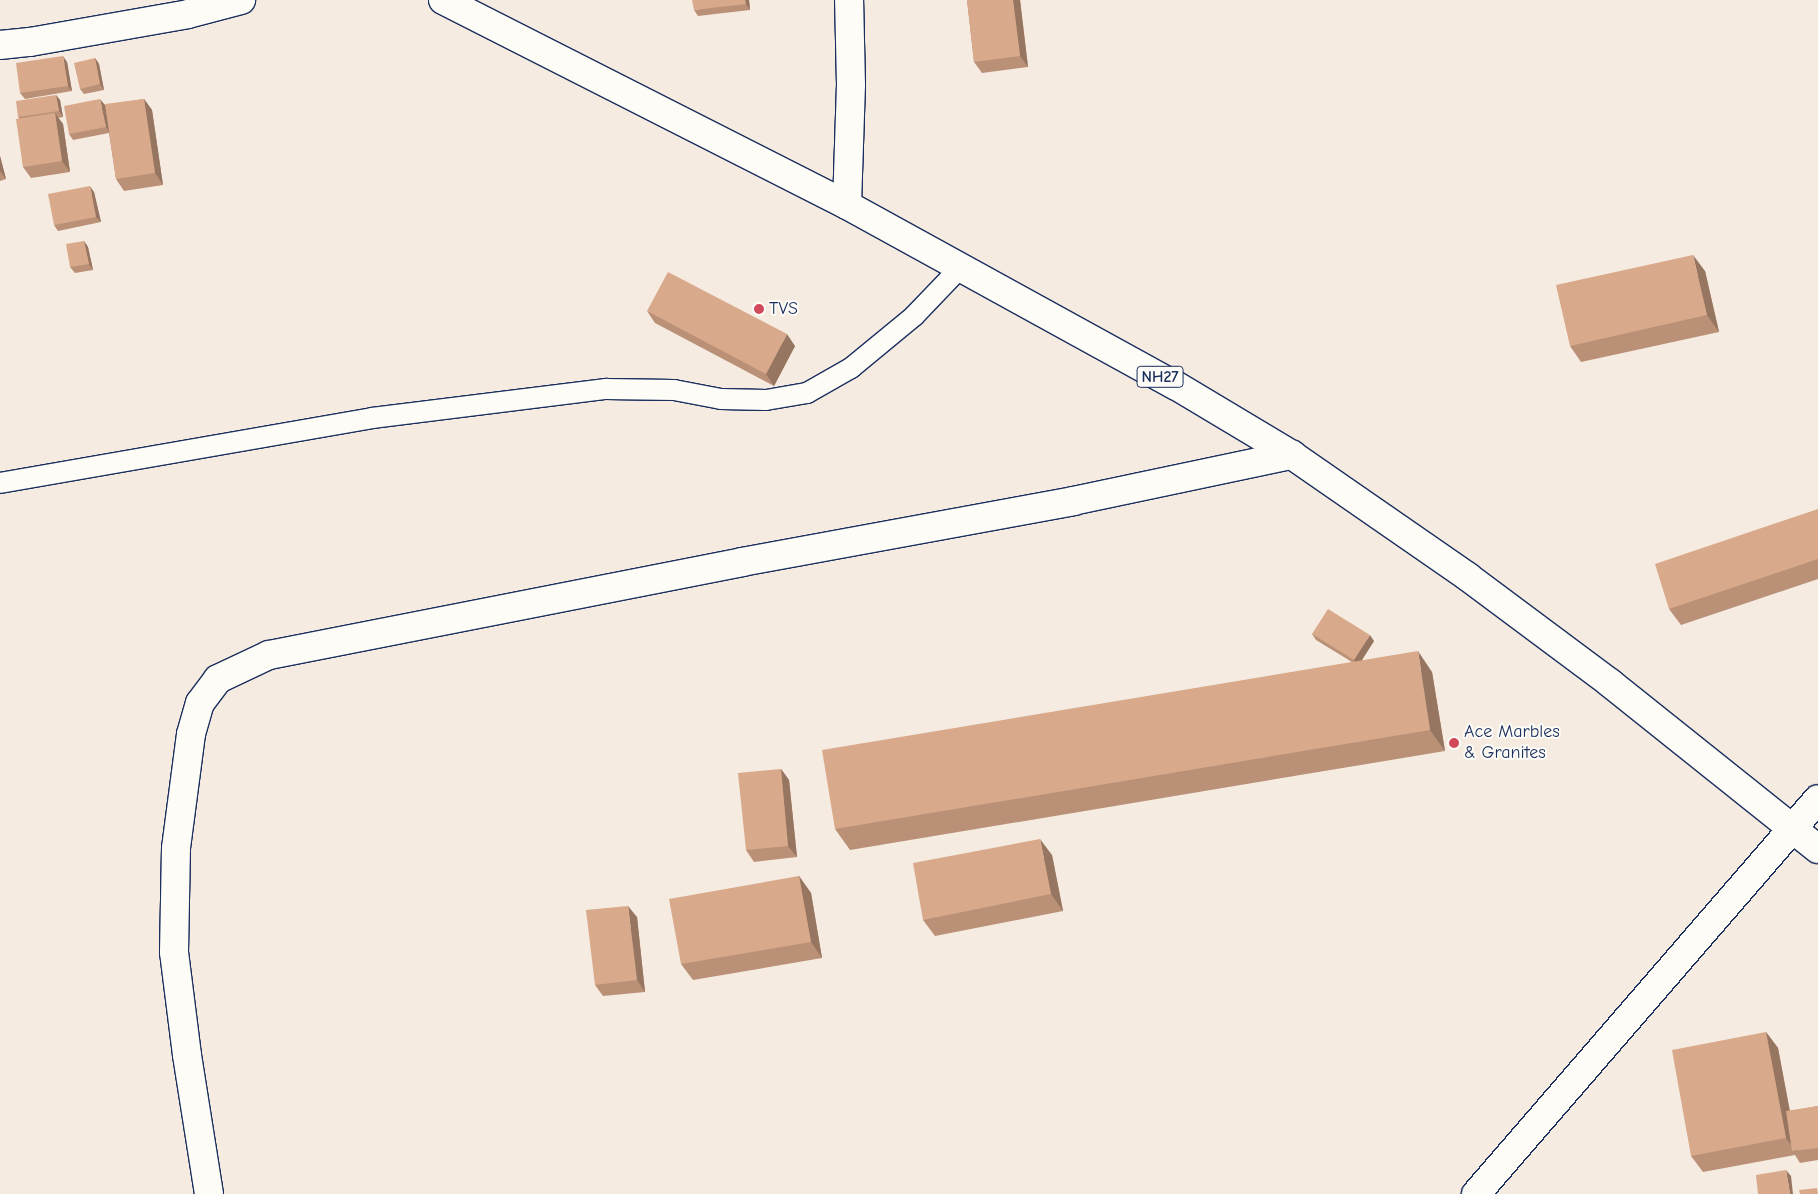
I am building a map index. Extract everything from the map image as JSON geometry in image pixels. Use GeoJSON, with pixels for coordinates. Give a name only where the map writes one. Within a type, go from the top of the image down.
{"type":"FeatureCollection","features":[{"type":"Feature","properties":{"kind":"main road"},"geometry":{"type":"LineString","coordinates":[[0,44],[30,42],[188,14],[241,0]]}},
{"type":"Feature","properties":{"kind":"main road","name":"NH27"},"geometry":{"type":"LineString","coordinates":[[443,0],[847,205],[1175,385],[1292,455],[1468,577],[1610,683],[1818,849]]}},
{"type":"Feature","properties":{"kind":"main road"},"geometry":{"type":"LineString","coordinates":[[847,205],[851,85],[849,0]]}},
{"type":"Feature","properties":{"kind":"main road"},"geometry":{"type":"LineString","coordinates":[[209,1194],[187,1055],[174,952],[176,848],[191,734],[200,703],[218,679],[270,655],[279,653],[714,567],[1073,501],[1292,455]]}},
{"type":"Feature","properties":{"kind":"main road"},"geometry":{"type":"LineString","coordinates":[[1476,1194],[1818,799]]}},
{"type":"Feature","properties":{"kind":"lane"},"geometry":{"type":"LineString","coordinates":[[0,483],[372,418],[606,389],[674,390],[721,399],[757,400],[807,393],[851,368],[914,316],[961,267]]}},
{"type":"Feature","properties":{"kind":"building"},"geometry":{"type":"Polygon","coordinates":[[[692,0],[745,0],[746,4],[694,10],[692,0]]]}},
{"type":"Feature","properties":{"kind":"building"},"geometry":{"type":"Polygon","coordinates":[[[967,0],[1013,0],[1020,56],[974,62],[967,0]]]}},
{"type":"Feature","properties":{"kind":"building"},"geometry":{"type":"Polygon","coordinates":[[[63,56],[68,86],[20,93],[16,63],[63,56]]]}},
{"type":"Feature","properties":{"kind":"building"},"geometry":{"type":"Polygon","coordinates":[[[95,58],[100,84],[80,89],[74,63],[95,58]]]}},
{"type":"Feature","properties":{"kind":"building"},"geometry":{"type":"Polygon","coordinates":[[[56,95],[59,111],[18,117],[16,101],[56,95]]]}},
{"type":"Feature","properties":{"kind":"building"},"geometry":{"type":"Polygon","coordinates":[[[100,99],[106,127],[69,134],[64,106],[100,99]]]}},
{"type":"Feature","properties":{"kind":"building"},"geometry":{"type":"Polygon","coordinates":[[[144,99],[155,173],[116,179],[105,104],[144,99]]]}},
{"type":"Feature","properties":{"kind":"building"},"geometry":{"type":"Polygon","coordinates":[[[55,113],[62,161],[23,167],[16,119],[55,113]]]}},
{"type":"Feature","properties":{"kind":"building"},"geometry":{"type":"Polygon","coordinates":[[[90,186],[96,217],[54,225],[48,194],[90,186]]]}},
{"type":"Feature","properties":{"kind":"building"},"geometry":{"type":"Polygon","coordinates":[[[84,241],[89,264],[70,267],[66,244],[84,241]]]}},
{"type":"Feature","properties":{"kind":"building"},"geometry":{"type":"Polygon","coordinates":[[[1693,255],[1707,315],[1570,346],[1556,285],[1693,255]]]}},
{"type":"Feature","properties":{"kind":"building"},"geometry":{"type":"Polygon","coordinates":[[[668,272],[787,334],[766,374],[647,311],[668,272]]]}},
{"type":"Feature","properties":{"kind":"building"},"geometry":{"type":"Polygon","coordinates":[[[1818,509],[1818,559],[1669,609],[1655,564],[1818,509]]]}},
{"type":"Feature","properties":{"kind":"building"},"geometry":{"type":"Polygon","coordinates":[[[1328,609],[1370,635],[1354,660],[1312,634],[1328,609]]]}},
{"type":"Feature","properties":{"kind":"building"},"geometry":{"type":"Polygon","coordinates":[[[1418,651],[1430,730],[835,829],[822,750],[1418,651]]]}},
{"type":"Feature","properties":{"kind":"building"},"geometry":{"type":"Polygon","coordinates":[[[781,769],[788,846],[746,850],[738,773],[781,769]]]}},
{"type":"Feature","properties":{"kind":"building"},"geometry":{"type":"Polygon","coordinates":[[[1040,839],[1051,894],[923,920],[913,863],[1040,839]]]}},
{"type":"Feature","properties":{"kind":"building"},"geometry":{"type":"Polygon","coordinates":[[[799,876],[811,942],[681,964],[669,899],[799,876]]]}},
{"type":"Feature","properties":{"kind":"building"},"geometry":{"type":"Polygon","coordinates":[[[628,906],[637,980],[595,985],[586,910],[628,906]]]}},
{"type":"Feature","properties":{"kind":"building"},"geometry":{"type":"Polygon","coordinates":[[[1766,1032],[1786,1138],[1691,1156],[1672,1050],[1766,1032]]]}},
{"type":"Feature","properties":{"kind":"building"},"geometry":{"type":"Polygon","coordinates":[[[1818,1106],[1818,1148],[1792,1151],[1786,1111],[1818,1106]]]}},
{"type":"Feature","properties":{"kind":"building"},"geometry":{"type":"Polygon","coordinates":[[[1786,1170],[1790,1194],[1758,1194],[1756,1175],[1786,1170]]]}},
{"type":"Feature","properties":{"kind":"building"},"geometry":{"type":"Polygon","coordinates":[[[1817,1188],[1818,1194],[1800,1194],[1799,1190],[1817,1188]]]}},
{"type":"Feature","properties":{"kind":"place","name":"TVS"},"geometry":{"type":"Point","coordinates":[759,309]}},
{"type":"Feature","properties":{"kind":"place","name":"Ace Marbles & Granites"},"geometry":{"type":"Point","coordinates":[1454,743]}}]}
